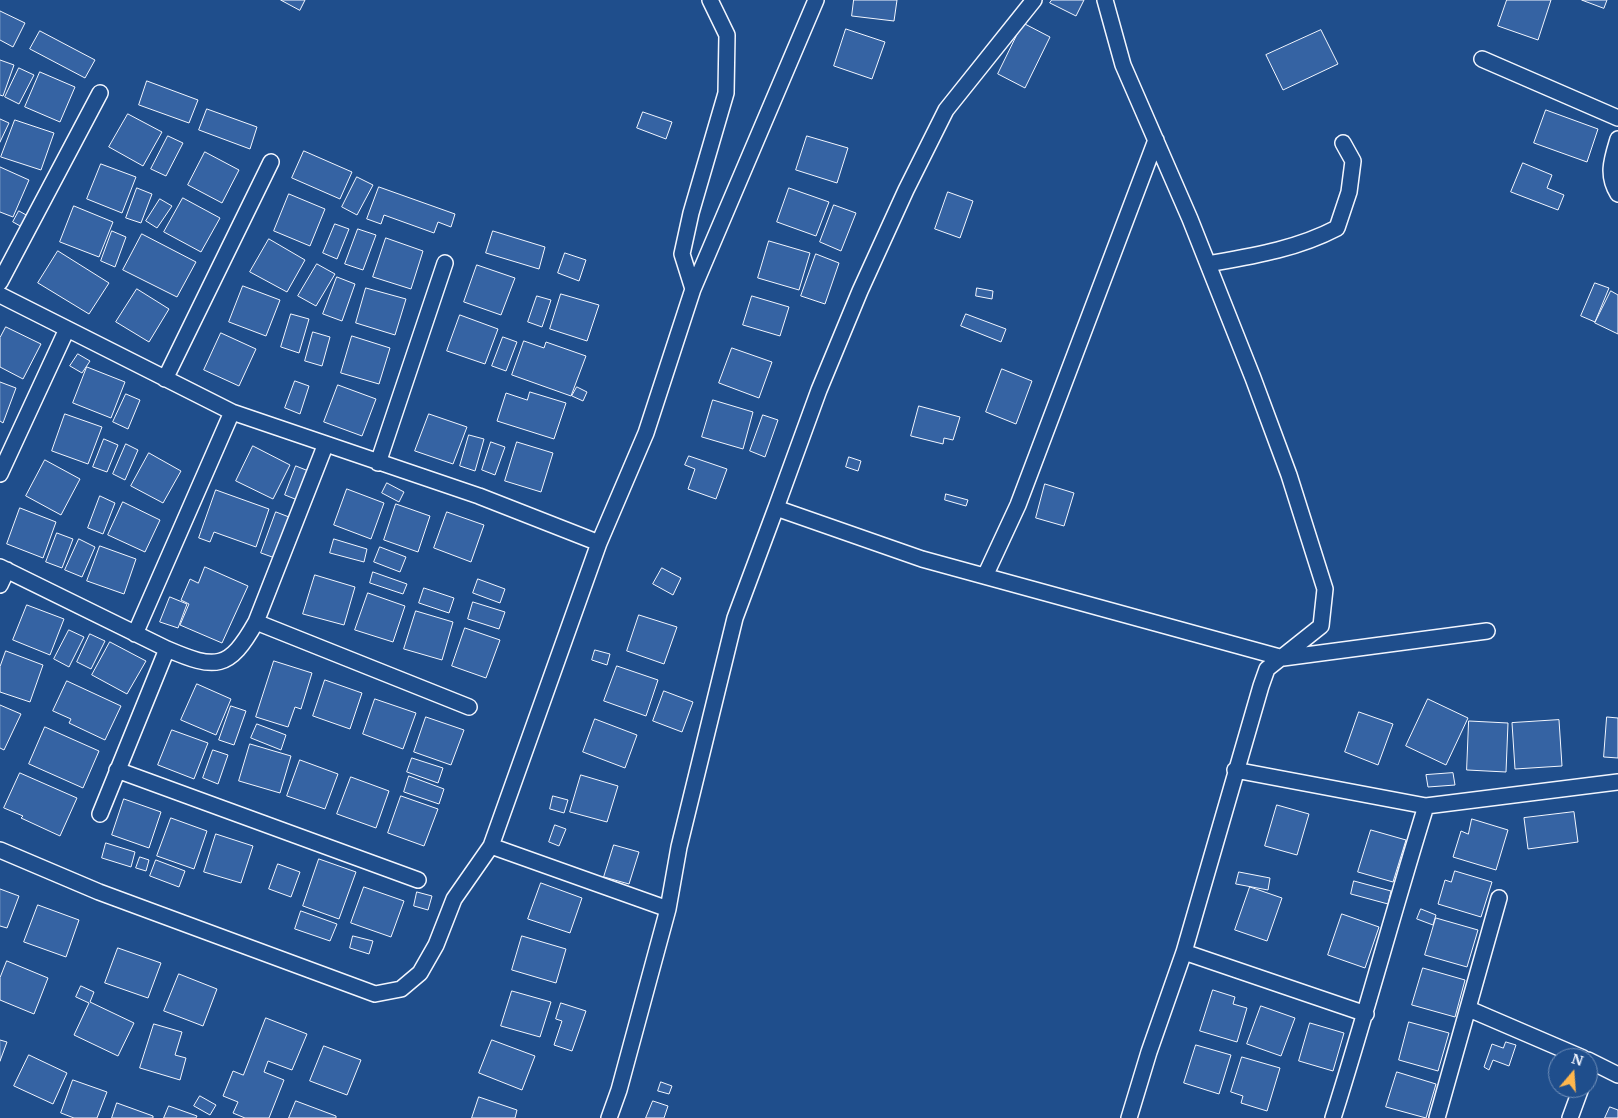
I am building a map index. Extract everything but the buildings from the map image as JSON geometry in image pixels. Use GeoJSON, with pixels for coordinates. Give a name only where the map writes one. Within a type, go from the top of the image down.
{"type":"FeatureCollection","features":[{"type":"Feature","properties":{"kind":"street"},"geometry":{"type":"LineString","coordinates":[[693,288],[682,254],[691,213],[726,93],[727,35],[710,0]]}},
{"type":"Feature","properties":{"kind":"street"},"geometry":{"type":"LineString","coordinates":[[0,850],[99,892],[375,994],[401,989],[420,973],[436,945],[454,899],[491,846],[599,543],[646,433],[693,288],[816,0]]}},
{"type":"Feature","properties":{"kind":"street"},"geometry":{"type":"LineString","coordinates":[[608,1118],[619,1090],[668,909],[679,847],[735,618],[819,390],[860,291],[906,190],[946,110],[1034,0]]}},
{"type":"Feature","properties":{"kind":"street"},"geometry":{"type":"LineString","coordinates":[[1105,0],[1123,65],[1208,264],[1285,466],[1325,589],[1321,626],[1267,669],[1235,770],[1184,952],[1149,1052],[1130,1118]]}},
{"type":"Feature","properties":{"kind":"street"},"geometry":{"type":"LineString","coordinates":[[1482,59],[1618,118]]}},
{"type":"Feature","properties":{"kind":"street"},"geometry":{"type":"LineString","coordinates":[[0,282],[100,93]]}},
{"type":"Feature","properties":{"kind":"street"},"geometry":{"type":"LineString","coordinates":[[1618,139],[1611,162],[1610,182],[1618,194]]}},
{"type":"Feature","properties":{"kind":"street"},"geometry":{"type":"LineString","coordinates":[[985,576],[1018,505],[1156,140]]}},
{"type":"Feature","properties":{"kind":"street"},"geometry":{"type":"LineString","coordinates":[[1208,264],[1268,254],[1315,240],[1337,228],[1349,192],[1353,161],[1343,143]]}},
{"type":"Feature","properties":{"kind":"street"},"geometry":{"type":"LineString","coordinates":[[165,379],[271,162]]}},
{"type":"Feature","properties":{"kind":"street"},"geometry":{"type":"LineString","coordinates":[[378,463],[445,263]]}},
{"type":"Feature","properties":{"kind":"street"},"geometry":{"type":"LineString","coordinates":[[0,295],[232,412],[535,517],[599,543]]}},
{"type":"Feature","properties":{"kind":"street"},"geometry":{"type":"LineString","coordinates":[[0,474],[67,329]]}},
{"type":"Feature","properties":{"kind":"street"},"geometry":{"type":"LineString","coordinates":[[135,634],[232,412]]}},
{"type":"Feature","properties":{"kind":"street"},"geometry":{"type":"LineString","coordinates":[[0,585],[3,569],[167,650],[193,660],[215,664],[232,657],[246,641],[256,622],[326,446]]}},
{"type":"Feature","properties":{"kind":"street"},"geometry":{"type":"LineString","coordinates":[[776,508],[922,559],[1283,658],[1487,631]]}},
{"type":"Feature","properties":{"kind":"street"},"geometry":{"type":"LineString","coordinates":[[256,622],[469,707]]}},
{"type":"Feature","properties":{"kind":"street"},"geometry":{"type":"LineString","coordinates":[[100,814],[167,650]]}},
{"type":"Feature","properties":{"kind":"street"},"geometry":{"type":"LineString","coordinates":[[117,770],[418,880]]}},
{"type":"Feature","properties":{"kind":"street"},"geometry":{"type":"LineString","coordinates":[[1235,770],[1426,806],[1618,782]]}},
{"type":"Feature","properties":{"kind":"street"},"geometry":{"type":"LineString","coordinates":[[1333,1118],[1366,1014],[1396,900],[1426,806]]}},
{"type":"Feature","properties":{"kind":"street"},"geometry":{"type":"LineString","coordinates":[[491,846],[668,909]]}},
{"type":"Feature","properties":{"kind":"street"},"geometry":{"type":"LineString","coordinates":[[1437,1118],[1499,898]]}},
{"type":"Feature","properties":{"kind":"street"},"geometry":{"type":"LineString","coordinates":[[1184,952],[1366,1014]]}},
{"type":"Feature","properties":{"kind":"street"},"geometry":{"type":"LineString","coordinates":[[1469,1009],[1557,1048]]}},
{"type":"Feature","properties":{"kind":"street"},"geometry":{"type":"LineString","coordinates":[[1598,1066],[1618,1075]]}},
{"type":"Feature","properties":{"kind":"street"},"geometry":{"type":"LineString","coordinates":[[1570,1118],[1577,1098]]}}]}
